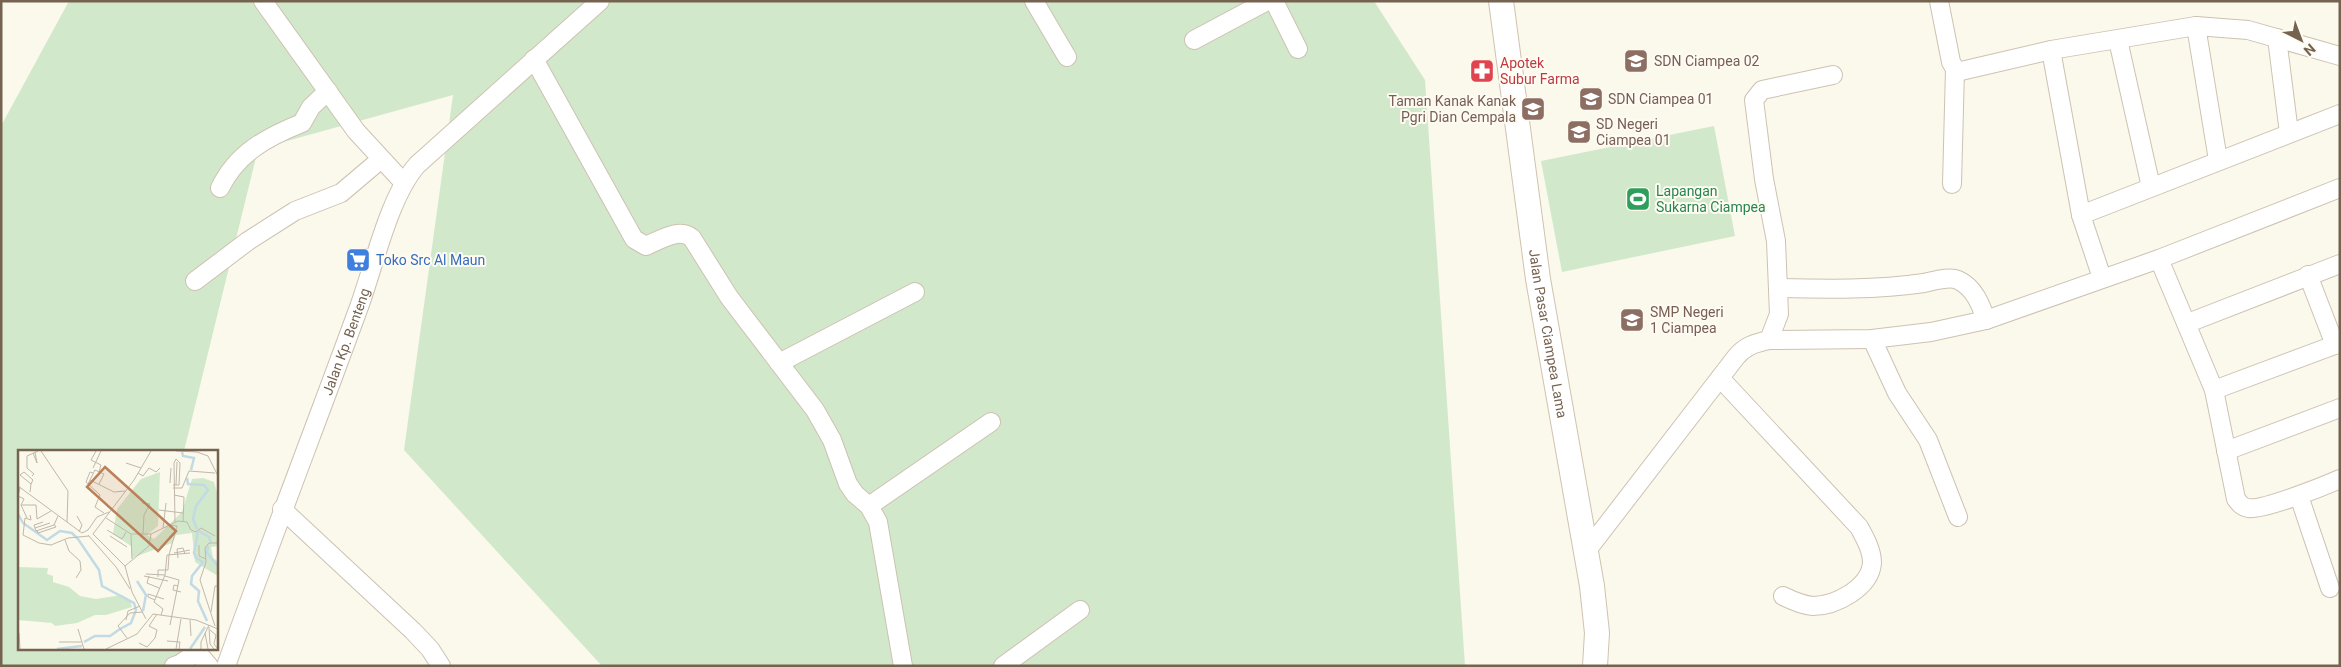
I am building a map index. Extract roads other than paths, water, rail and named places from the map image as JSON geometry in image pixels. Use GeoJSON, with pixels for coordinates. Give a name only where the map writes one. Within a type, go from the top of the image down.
{"type":"FeatureCollection","features":[{"type":"Feature","properties":{"kind":"main road","name":"Jalan Pasar Ciampea Lama"},"geometry":{"type":"LineString","coordinates":[[1501,1],[1538,279],[1595,609],[1597,633],[1595,666]]}},
{"type":"Feature","properties":{"kind":"street"},"geometry":{"type":"LineString","coordinates":[[263,1],[356,131],[380,160],[402,182]]}},
{"type":"Feature","properties":{"kind":"street","name":"Jalan Kp. Benteng"},"geometry":{"type":"LineString","coordinates":[[226,666],[282,509],[359,307],[402,182],[417,164],[600,1]]}},
{"type":"Feature","properties":{"kind":"street"},"geometry":{"type":"LineString","coordinates":[[1194,40],[1267,1]]}},
{"type":"Feature","properties":{"kind":"street"},"geometry":{"type":"LineString","coordinates":[[1274,1],[1298,49]]}},
{"type":"Feature","properties":{"kind":"street"},"geometry":{"type":"LineString","coordinates":[[1939,1],[1951,62],[1955,70],[1952,184]]}},
{"type":"Feature","properties":{"kind":"street"},"geometry":{"type":"LineString","coordinates":[[1039,3],[1067,56]]}},
{"type":"Feature","properties":{"kind":"street"},"geometry":{"type":"LineString","coordinates":[[1955,70],[1969,70],[2051,50],[2196,26],[2248,30],[2340,56]]}},
{"type":"Feature","properties":{"kind":"street"},"geometry":{"type":"LineString","coordinates":[[2196,26],[2218,160]]}},
{"type":"Feature","properties":{"kind":"street"},"geometry":{"type":"LineString","coordinates":[[2277,38],[2290,133]]}},
{"type":"Feature","properties":{"kind":"street"},"geometry":{"type":"LineString","coordinates":[[2118,40],[2151,187]]}},
{"type":"Feature","properties":{"kind":"street"},"geometry":{"type":"LineString","coordinates":[[2051,50],[2081,215],[2102,278]]}},
{"type":"Feature","properties":{"kind":"street"},"geometry":{"type":"LineString","coordinates":[[534,59],[634,239],[646,246],[680,232],[686,233],[729,297],[826,426],[848,484],[855,494],[869,506],[878,522],[903,666]]}},
{"type":"Feature","properties":{"kind":"street"},"geometry":{"type":"LineString","coordinates":[[1769,340],[1779,314],[1776,241],[1764,179],[1754,100],[1762,90],[1833,75]]}},
{"type":"Feature","properties":{"kind":"street"},"geometry":{"type":"LineString","coordinates":[[220,188],[227,173],[250,151],[283,129],[302,123],[311,107],[328,91]]}},
{"type":"Feature","properties":{"kind":"street"},"geometry":{"type":"LineString","coordinates":[[2081,215],[2340,114]]}},
{"type":"Feature","properties":{"kind":"street"},"geometry":{"type":"LineString","coordinates":[[195,281],[248,241],[295,211],[341,193],[380,160]]}},
{"type":"Feature","properties":{"kind":"street"},"geometry":{"type":"LineString","coordinates":[[1585,553],[1743,349],[1753,344],[1769,340],[1872,339],[1931,332],[1986,320],[2017,311],[2102,278],[2159,259],[2340,188]]}},
{"type":"Feature","properties":{"kind":"street"},"geometry":{"type":"LineString","coordinates":[[2159,259],[2188,323],[2214,390],[2236,500],[2242,506],[2250,509],[2299,496],[2340,479]]}},
{"type":"Feature","properties":{"kind":"street"},"geometry":{"type":"LineString","coordinates":[[2188,323],[2340,264]]}},
{"type":"Feature","properties":{"kind":"street"},"geometry":{"type":"LineString","coordinates":[[2214,390],[2337,344],[2308,275]]}},
{"type":"Feature","properties":{"kind":"street"},"geometry":{"type":"LineString","coordinates":[[1778,288],[1853,289],[1894,287],[1956,279],[1965,284],[1976,296],[1986,320]]}},
{"type":"Feature","properties":{"kind":"street"},"geometry":{"type":"LineString","coordinates":[[779,363],[915,292]]}},
{"type":"Feature","properties":{"kind":"street"},"geometry":{"type":"LineString","coordinates":[[1872,339],[1897,392],[1928,440],[1958,517]]}},
{"type":"Feature","properties":{"kind":"street"},"geometry":{"type":"LineString","coordinates":[[1720,378],[1854,521],[1867,540],[1871,555],[1871,569],[1866,578],[1850,593],[1838,600],[1814,606],[1803,605],[1783,596]]}},
{"type":"Feature","properties":{"kind":"street"},"geometry":{"type":"LineString","coordinates":[[2226,451],[2340,408]]}},
{"type":"Feature","properties":{"kind":"street"},"geometry":{"type":"LineString","coordinates":[[869,506],[991,422]]}},
{"type":"Feature","properties":{"kind":"street"},"geometry":{"type":"LineString","coordinates":[[2299,496],[2330,588]]}},
{"type":"Feature","properties":{"kind":"street"},"geometry":{"type":"LineString","coordinates":[[282,509],[413,632],[430,649],[441,666]]}},
{"type":"Feature","properties":{"kind":"street"},"geometry":{"type":"LineString","coordinates":[[1004,666],[1080,610]]}},
{"type":"Feature","properties":{"kind":"street"},"geometry":{"type":"LineString","coordinates":[[174,666],[197,652],[209,666]]}},
{"type":"Feature","properties":{"kind":"place","name":"SDN Ciampea 02"},"geometry":{"type":"Point","coordinates":[1636,61]}},
{"type":"Feature","properties":{"kind":"place","name":"Apotek Subur Farma"},"geometry":{"type":"Point","coordinates":[1482,71]}},
{"type":"Feature","properties":{"kind":"place","name":"SDN Ciampea 01"},"geometry":{"type":"Point","coordinates":[1591,99]}},
{"type":"Feature","properties":{"kind":"place","name":"Taman Kanak Kanak Pgri Dian Cempala"},"geometry":{"type":"Point","coordinates":[1533,109]}},
{"type":"Feature","properties":{"kind":"place","name":"SD Negeri Ciampea 01"},"geometry":{"type":"Point","coordinates":[1579,132]}},
{"type":"Feature","properties":{"kind":"place","name":"Lapangan Sukarna Ciampea"},"geometry":{"type":"Point","coordinates":[1638,199]}},
{"type":"Feature","properties":{"kind":"place","name":"Toko Src Al Maun"},"geometry":{"type":"Point","coordinates":[358,260]}},
{"type":"Feature","properties":{"kind":"place","name":"SMP Negeri 1 Ciampea"},"geometry":{"type":"Point","coordinates":[1632,320]}}]}
